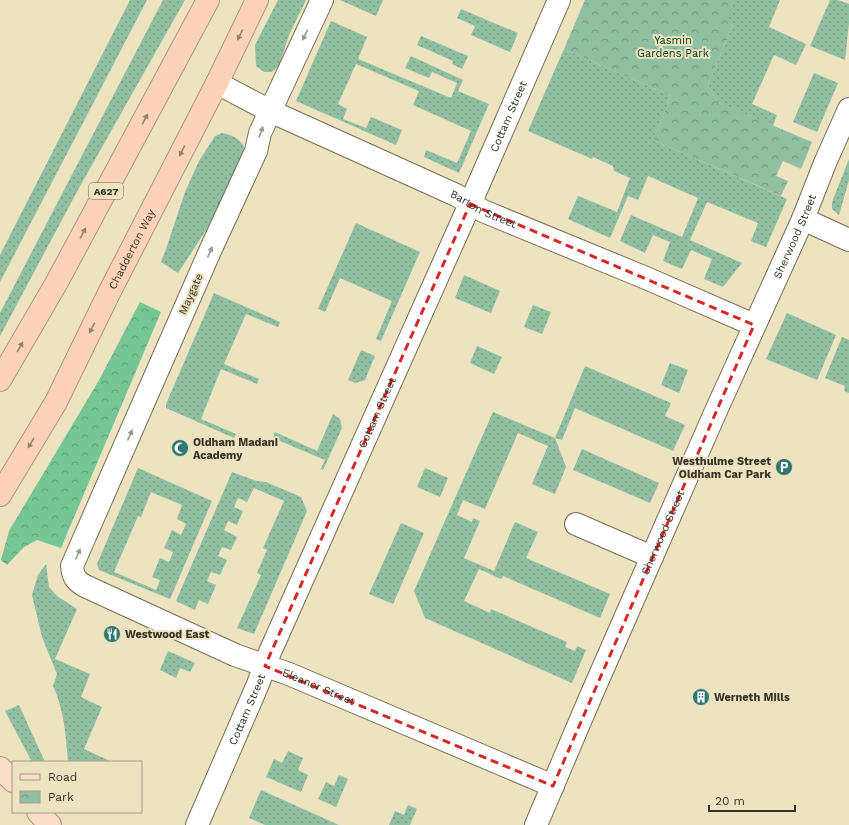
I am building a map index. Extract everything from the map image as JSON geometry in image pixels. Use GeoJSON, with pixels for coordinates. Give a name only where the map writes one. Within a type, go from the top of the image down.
{"type":"FeatureCollection","features":[{"type":"Feature","properties":{"kind":"highway","name":"A627"},"geometry":{"type":"LineString","coordinates":[[0,380],[57,282],[208,0]]}},
{"type":"Feature","properties":{"kind":"highway","name":"Chadderton Way"},"geometry":{"type":"LineString","coordinates":[[0,495],[56,402],[109,293],[217,83],[257,0]]}},
{"type":"Feature","properties":{"kind":"main road"},"geometry":{"type":"LineString","coordinates":[[0,768],[12,780]]}},
{"type":"Feature","properties":{"kind":"main road"},"geometry":{"type":"LineString","coordinates":[[39,813],[50,825]]}},
{"type":"Feature","properties":{"kind":"street","name":"Maygate"},"geometry":{"type":"LineString","coordinates":[[85,586],[78,582],[73,576],[72,566],[210,251],[256,151],[260,133],[322,0]]}},
{"type":"Feature","properties":{"kind":"street","name":"Cottam Street"},"geometry":{"type":"LineString","coordinates":[[197,825],[264,666],[470,204],[559,0]]}},
{"type":"Feature","properties":{"kind":"street","name":"Barton Street"},"geometry":{"type":"LineString","coordinates":[[217,83],[270,111],[456,195],[484,212],[754,324]]}},
{"type":"Feature","properties":{"kind":"street","name":"Sherwood Street"},"geometry":{"type":"LineString","coordinates":[[536,825],[754,324],[803,219],[849,109]]}},
{"type":"Feature","properties":{"kind":"street"},"geometry":{"type":"LineString","coordinates":[[803,219],[849,240]]}},
{"type":"Feature","properties":{"kind":"street"},"geometry":{"type":"LineString","coordinates":[[576,524],[652,557]]}},
{"type":"Feature","properties":{"kind":"street","name":"Eleanor Street"},"geometry":{"type":"LineString","coordinates":[[85,586],[235,655],[289,674],[553,786]]}},
{"type":"Feature","properties":{"kind":"highlighted area"},"geometry":{"type":"Polygon","coordinates":[[[470,204],[754,325],[553,786],[265,666],[470,204]]]}},
{"type":"Feature","properties":{"kind":"green space"},"geometry":{"type":"Polygon","coordinates":[[[130,0],[147,0],[0,282],[0,255],[130,0]]]}},
{"type":"Feature","properties":{"kind":"green space"},"geometry":{"type":"Polygon","coordinates":[[[163,0],[185,0],[79,188],[0,336],[0,313],[163,0]]]}},
{"type":"Feature","properties":{"kind":"green space"},"geometry":{"type":"Polygon","coordinates":[[[278,0],[306,0],[289,35],[279,66],[272,72],[264,72],[256,66],[255,45],[278,0]]]}},
{"type":"Feature","properties":{"kind":"green space"},"geometry":{"type":"Polygon","coordinates":[[[340,0],[383,0],[376,16],[340,0]]]}},
{"type":"Feature","properties":{"kind":"green space","name":"Yasmin Gardens Park"},"geometry":{"type":"Polygon","coordinates":[[[585,0],[734,0],[726,21],[733,25],[708,84],[717,102],[812,142],[801,169],[783,161],[776,176],[788,181],[781,196],[653,140],[671,96],[564,49],[585,0]]]}},
{"type":"Feature","properties":{"kind":"green space"},"geometry":{"type":"Polygon","coordinates":[[[734,0],[780,0],[769,27],[806,44],[796,65],[774,55],[752,104],[777,115],[773,126],[717,102],[708,84],[733,25],[725,21],[734,0]]]}},
{"type":"Feature","properties":{"kind":"green space"},"geometry":{"type":"Polygon","coordinates":[[[830,0],[838,0],[849,4],[849,23],[845,60],[810,46],[830,0]]]}},
{"type":"Feature","properties":{"kind":"green space"},"geometry":{"type":"Polygon","coordinates":[[[461,9],[518,33],[510,52],[471,35],[475,26],[457,18],[461,9]]]}},
{"type":"Feature","properties":{"kind":"green space"},"geometry":{"type":"Polygon","coordinates":[[[331,21],[367,37],[358,59],[451,98],[457,83],[432,72],[429,78],[405,68],[411,56],[463,80],[458,91],[489,104],[459,173],[424,157],[426,150],[457,163],[471,131],[413,105],[419,91],[356,64],[338,104],[347,109],[343,119],[366,128],[371,117],[402,130],[396,145],[296,101],[331,21]]]}},
{"type":"Feature","properties":{"kind":"green space"},"geometry":{"type":"Polygon","coordinates":[[[421,36],[468,56],[462,69],[452,64],[453,61],[417,45],[421,36]]]}},
{"type":"Feature","properties":{"kind":"green space"},"geometry":{"type":"Polygon","coordinates":[[[564,49],[671,96],[653,140],[787,199],[766,247],[751,241],[758,223],[707,202],[690,240],[742,263],[723,287],[704,279],[712,259],[691,250],[682,269],[663,261],[670,242],[653,235],[645,253],[620,241],[631,215],[682,237],[698,198],[648,176],[638,200],[628,196],[610,238],[568,219],[578,196],[617,212],[630,178],[614,171],[613,166],[593,157],[592,159],[528,131],[564,49]]]}},
{"type":"Feature","properties":{"kind":"green space"},"geometry":{"type":"Polygon","coordinates":[[[814,73],[838,83],[817,132],[793,122],[814,73]]]}},
{"type":"Feature","properties":{"kind":"green space"},"geometry":{"type":"Polygon","coordinates":[[[222,133],[239,140],[244,146],[245,150],[212,221],[178,273],[161,262],[185,192],[199,161],[215,136],[222,133]]]}},
{"type":"Feature","properties":{"kind":"green space"},"geometry":{"type":"Polygon","coordinates":[[[849,159],[849,180],[839,215],[832,209],[832,202],[849,159]]]}},
{"type":"Feature","properties":{"kind":"green space"},"geometry":{"type":"Polygon","coordinates":[[[356,223],[420,252],[381,341],[376,339],[392,301],[340,278],[325,312],[318,309],[356,223]]]}},
{"type":"Feature","properties":{"kind":"green space"},"geometry":{"type":"Polygon","coordinates":[[[464,275],[500,291],[491,313],[455,298],[464,275]]]}},
{"type":"Feature","properties":{"kind":"green space"},"geometry":{"type":"Polygon","coordinates":[[[214,293],[280,322],[278,327],[246,314],[224,364],[259,379],[257,384],[221,369],[201,419],[236,434],[234,438],[166,408],[166,404],[214,293]]]}},
{"type":"Feature","properties":{"kind":"green space"},"geometry":{"type":"Polygon","coordinates":[[[140,302],[161,312],[61,548],[37,540],[24,547],[7,565],[1,560],[9,531],[98,382],[140,302]]]}},
{"type":"Feature","properties":{"kind":"green space"},"geometry":{"type":"Polygon","coordinates":[[[533,305],[551,312],[542,334],[524,327],[533,305]]]}},
{"type":"Feature","properties":{"kind":"green space"},"geometry":{"type":"Polygon","coordinates":[[[787,313],[836,335],[817,380],[766,359],[787,313]]]}},
{"type":"Feature","properties":{"kind":"green space"},"geometry":{"type":"Polygon","coordinates":[[[842,337],[849,340],[849,393],[844,391],[845,386],[825,378],[842,337]]]}},
{"type":"Feature","properties":{"kind":"green space"},"geometry":{"type":"Polygon","coordinates":[[[477,346],[502,357],[494,374],[470,363],[477,346]]]}},
{"type":"Feature","properties":{"kind":"green space"},"geometry":{"type":"Polygon","coordinates":[[[361,350],[375,356],[365,380],[355,383],[348,380],[361,350]]]}},
{"type":"Feature","properties":{"kind":"green space"},"geometry":{"type":"Polygon","coordinates":[[[670,363],[688,370],[679,393],[661,385],[670,363]]]}},
{"type":"Feature","properties":{"kind":"green space"},"geometry":{"type":"Polygon","coordinates":[[[585,366],[671,403],[665,416],[685,425],[673,451],[575,408],[562,440],[555,438],[585,366]]]}},
{"type":"Feature","properties":{"kind":"green space"},"geometry":{"type":"Polygon","coordinates":[[[493,412],[555,438],[566,467],[555,494],[532,484],[548,446],[518,433],[485,509],[463,500],[457,515],[472,522],[473,518],[480,521],[464,558],[494,571],[515,522],[538,532],[526,558],[610,594],[600,618],[503,576],[501,579],[479,569],[464,601],[490,613],[491,609],[567,642],[565,647],[575,651],[577,646],[586,650],[572,683],[425,618],[414,591],[493,412]]]}},
{"type":"Feature","properties":{"kind":"green space"},"geometry":{"type":"Polygon","coordinates":[[[333,414],[340,419],[342,428],[323,470],[321,469],[325,460],[273,438],[275,432],[317,451],[333,414]]]}},
{"type":"Feature","properties":{"kind":"green space"},"geometry":{"type":"Polygon","coordinates":[[[582,449],[659,483],[650,503],[573,470],[582,449]]]}},
{"type":"Feature","properties":{"kind":"green space"},"geometry":{"type":"Polygon","coordinates":[[[138,468],[212,501],[170,599],[99,570],[97,564],[138,468]],[[151,492],[141,517],[138,516],[114,572],[156,590],[160,580],[152,577],[160,558],[169,562],[173,552],[164,548],[172,530],[181,535],[186,524],[177,519],[182,505],[151,492]]]}},
{"type":"Feature","properties":{"kind":"green space"},"geometry":{"type":"Polygon","coordinates":[[[425,468],[448,478],[440,497],[417,487],[425,468]]]}},
{"type":"Feature","properties":{"kind":"green space"},"geometry":{"type":"Polygon","coordinates":[[[232,472],[257,481],[266,482],[301,497],[307,511],[254,634],[237,628],[261,575],[257,573],[267,550],[263,548],[284,501],[254,488],[247,502],[238,498],[234,507],[243,511],[237,525],[228,521],[224,530],[237,537],[231,550],[222,547],[218,556],[227,560],[220,575],[211,572],[207,581],[216,585],[208,604],[199,600],[195,610],[176,601],[232,472]]]}},
{"type":"Feature","properties":{"kind":"green space"},"geometry":{"type":"Polygon","coordinates":[[[401,523],[424,533],[393,604],[369,594],[401,523]]]}},
{"type":"Feature","properties":{"kind":"green space"},"geometry":{"type":"Polygon","coordinates":[[[46,564],[49,587],[57,596],[77,609],[55,659],[90,674],[81,697],[102,707],[84,749],[110,761],[68,761],[62,714],[53,686],[57,674],[42,637],[32,595],[38,575],[46,564]]]}},
{"type":"Feature","properties":{"kind":"green space"},"geometry":{"type":"Polygon","coordinates":[[[168,651],[195,663],[190,672],[180,668],[176,678],[160,670],[168,651]]]}},
{"type":"Feature","properties":{"kind":"green space"},"geometry":{"type":"Polygon","coordinates":[[[19,705],[45,761],[31,761],[5,711],[19,705]]]}},
{"type":"Feature","properties":{"kind":"green space"},"geometry":{"type":"Polygon","coordinates":[[[288,751],[303,758],[298,770],[308,775],[301,792],[266,777],[274,759],[282,763],[288,751]]]}},
{"type":"Feature","properties":{"kind":"green space"},"geometry":{"type":"Polygon","coordinates":[[[339,775],[348,779],[336,807],[318,799],[326,782],[334,786],[339,775]]]}},
{"type":"Feature","properties":{"kind":"green space"},"geometry":{"type":"Polygon","coordinates":[[[261,790],[339,825],[265,825],[249,818],[261,790]]]}},
{"type":"Feature","properties":{"kind":"green space"},"geometry":{"type":"Polygon","coordinates":[[[408,805],[417,809],[410,825],[389,825],[395,811],[404,815],[408,805]]]}},
{"type":"Feature","properties":{"kind":"place","name":"Oldham Madani Academy"},"geometry":{"type":"Point","coordinates":[180,448]}},
{"type":"Feature","properties":{"kind":"place","name":"Westhulme Street Oldham Car Park"},"geometry":{"type":"Point","coordinates":[784,467]}},
{"type":"Feature","properties":{"kind":"place","name":"Westwood East"},"geometry":{"type":"Point","coordinates":[112,634]}},
{"type":"Feature","properties":{"kind":"place","name":"Werneth Mills"},"geometry":{"type":"Point","coordinates":[701,697]}}]}
